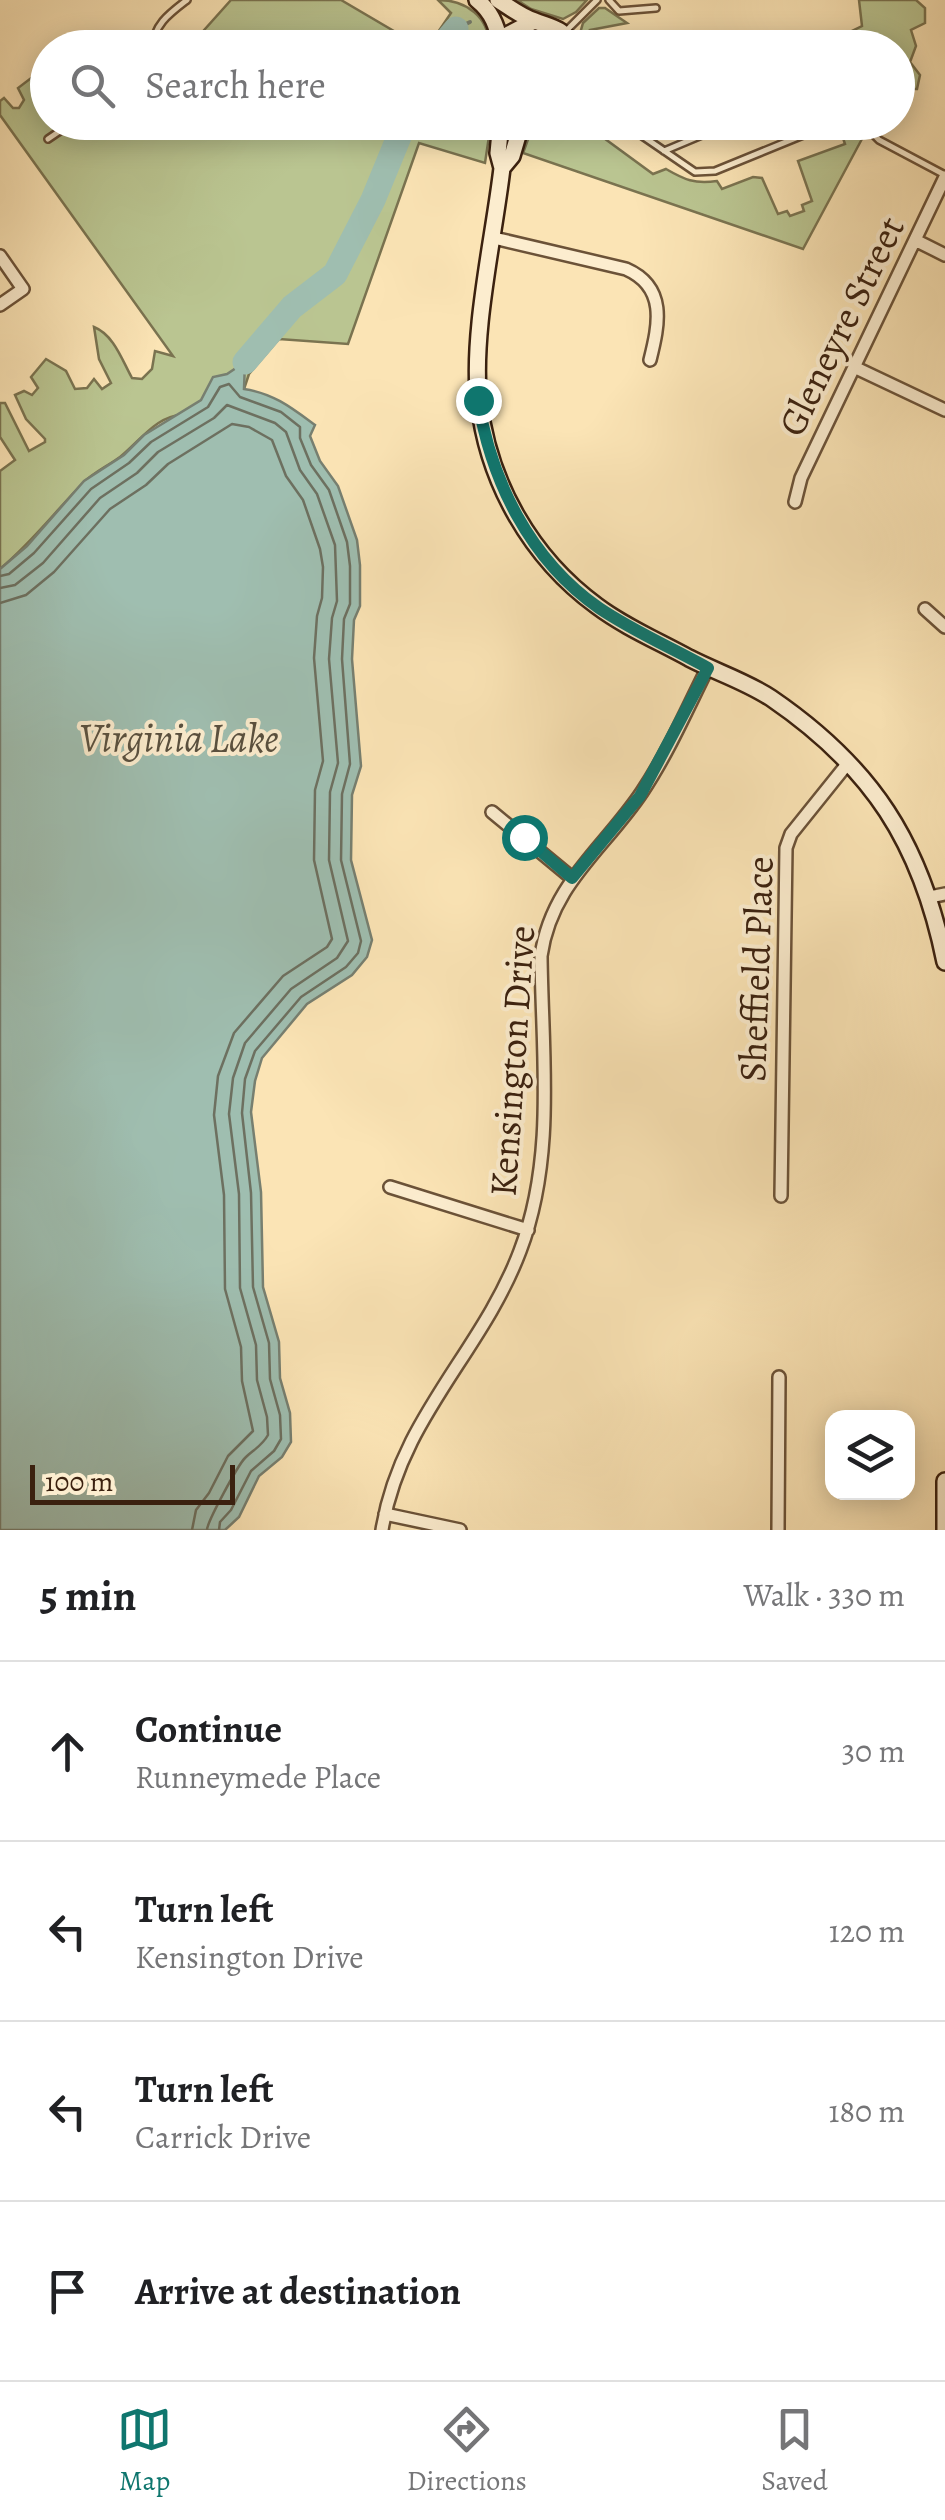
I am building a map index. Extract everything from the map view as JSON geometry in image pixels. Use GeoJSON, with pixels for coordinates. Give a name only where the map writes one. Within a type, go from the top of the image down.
{"type":"FeatureCollection","features":[{"type":"Feature","properties":{"kind":"street"},"geometry":{"type":"LineString","coordinates":[[476,0],[486,7],[496,30]]}},
{"type":"Feature","properties":{"kind":"street"},"geometry":{"type":"LineString","coordinates":[[498,0],[534,22],[561,30]]}},
{"type":"Feature","properties":{"kind":"street"},"geometry":{"type":"LineString","coordinates":[[517,30],[534,22]]}},
{"type":"Feature","properties":{"kind":"street"},"geometry":{"type":"LineString","coordinates":[[499,140],[502,168],[478,349],[478,400],[484,433],[505,494],[533,542],[576,590],[612,616],[766,696],[848,763],[892,819],[938,896],[945,962]]}},
{"type":"Feature","properties":{"kind":"street"},"geometry":{"type":"LineString","coordinates":[[502,168],[512,156],[517,140]]}},
{"type":"Feature","properties":{"kind":"street","name":"Gleneyre Street"},"geometry":{"type":"LineString","coordinates":[[796,502],[801,478],[945,176]]}},
{"type":"Feature","properties":{"kind":"street"},"geometry":{"type":"LineString","coordinates":[[494,238],[626,269],[645,280],[654,291],[659,316],[650,360]]}},
{"type":"Feature","properties":{"kind":"street"},"geometry":{"type":"LineString","coordinates":[[916,240],[945,255]]}},
{"type":"Feature","properties":{"kind":"street"},"geometry":{"type":"LineString","coordinates":[[0,256],[23,289],[0,306]]}},
{"type":"Feature","properties":{"kind":"street"},"geometry":{"type":"LineString","coordinates":[[854,367],[945,410]]}},
{"type":"Feature","properties":{"kind":"street"},"geometry":{"type":"LineString","coordinates":[[925,609],[945,626]]}},
{"type":"Feature","properties":{"kind":"street","name":"Kensington Drive"},"geometry":{"type":"LineString","coordinates":[[382,1530],[408,1443],[498,1298],[528,1230],[542,1157],[544,931],[554,905],[572,878],[640,796],[708,668]]}},
{"type":"Feature","properties":{"kind":"street","name":"Sheffield Place"},"geometry":{"type":"LineString","coordinates":[[781,1196],[786,848],[791,834],[848,763]]}},
{"type":"Feature","properties":{"kind":"street"},"geometry":{"type":"LineString","coordinates":[[492,812],[572,878]]}},
{"type":"Feature","properties":{"kind":"street"},"geometry":{"type":"LineString","coordinates":[[390,1188],[528,1230]]}},
{"type":"Feature","properties":{"kind":"street"},"geometry":{"type":"LineString","coordinates":[[778,1530],[779,1377]]}},
{"type":"Feature","properties":{"kind":"street"},"geometry":{"type":"LineString","coordinates":[[944,1530],[945,1482]]}},
{"type":"Feature","properties":{"kind":"street"},"geometry":{"type":"LineString","coordinates":[[385,1514],[460,1530]]}},
{"type":"Feature","properties":{"kind":"lane"},"geometry":{"type":"LineString","coordinates":[[156,30],[187,0]]}},
{"type":"Feature","properties":{"kind":"lane"},"geometry":{"type":"LineString","coordinates":[[567,30],[596,0]]}},
{"type":"Feature","properties":{"kind":"lane"},"geometry":{"type":"LineString","coordinates":[[609,0],[619,11],[656,8]]}},
{"type":"Feature","properties":{"kind":"lane"},"geometry":{"type":"LineString","coordinates":[[648,140],[695,172],[716,171],[792,140]]}},
{"type":"Feature","properties":{"kind":"lane"},"geometry":{"type":"LineString","coordinates":[[664,151],[690,140]]}},
{"type":"Feature","properties":{"kind":"lane"},"geometry":{"type":"LineString","coordinates":[[879,140],[945,176]]}},
{"type":"Feature","properties":{"kind":"green space"},"geometry":{"type":"Polygon","coordinates":[[[231,0],[341,0],[392,30],[204,30],[231,0]]]}},
{"type":"Feature","properties":{"kind":"green space"},"geometry":{"type":"Polygon","coordinates":[[[438,0],[467,7],[481,19],[486,30],[440,30],[451,13],[438,0]]]}},
{"type":"Feature","properties":{"kind":"green space"},"geometry":{"type":"Polygon","coordinates":[[[517,0],[587,0],[563,19],[517,0]]]}},
{"type":"Feature","properties":{"kind":"green space"},"geometry":{"type":"Polygon","coordinates":[[[859,0],[916,0],[925,8],[925,23],[911,30],[854,30],[862,26],[859,0]]]}},
{"type":"Feature","properties":{"kind":"green space"},"geometry":{"type":"Polygon","coordinates":[[[599,8],[605,8],[627,23],[581,30],[599,8]]]}},
{"type":"Feature","properties":{"kind":"green space"},"geometry":{"type":"Polygon","coordinates":[[[915,68],[920,75],[915,89],[915,68]]]}},
{"type":"Feature","properties":{"kind":"green space"},"geometry":{"type":"Polygon","coordinates":[[[30,79],[30,140],[488,140],[485,163],[419,143],[348,344],[279,339],[249,374],[244,389],[228,379],[184,415],[158,424],[86,480],[0,569],[0,471],[15,460],[0,437],[0,403],[5,403],[29,451],[45,439],[26,419],[15,395],[24,391],[32,395],[38,388],[31,377],[46,359],[66,371],[75,389],[87,388],[94,379],[102,389],[111,383],[99,359],[94,327],[112,342],[132,378],[142,379],[152,369],[155,351],[173,356],[0,115],[0,101],[4,98],[13,108],[19,108],[24,100],[18,88],[30,79]]]}},
{"type":"Feature","properties":{"kind":"green space"},"geometry":{"type":"Polygon","coordinates":[[[528,140],[607,140],[653,174],[666,169],[690,180],[717,181],[722,189],[753,177],[762,178],[778,214],[787,211],[790,216],[804,211],[802,205],[812,201],[798,161],[845,144],[844,140],[861,140],[803,249],[523,153],[528,140]]]}},
{"type":"Feature","properties":{"kind":"water","name":"Virginia Lake"},"geometry":{"type":"Polygon","coordinates":[[[245,362],[244,389],[273,398],[315,425],[310,436],[320,461],[338,486],[357,540],[360,565],[360,606],[354,620],[352,659],[361,766],[352,795],[351,860],[372,940],[367,957],[352,975],[307,1004],[262,1058],[251,1112],[261,1192],[263,1287],[279,1342],[280,1378],[290,1413],[291,1442],[282,1457],[259,1476],[239,1517],[225,1530],[0,1530],[0,569],[27,546],[84,481],[124,455],[144,435],[201,400],[213,377],[227,374],[245,362]]]}},
{"type":"Feature","properties":{"kind":"waterway"},"geometry":{"type":"LineString","coordinates":[[456,29],[470,22]]}},
{"type":"Feature","properties":{"kind":"waterway"},"geometry":{"type":"LineString","coordinates":[[245,362],[292,307],[335,274],[373,200],[398,140]]}},
{"type":"Feature","properties":{"kind":"route"},"geometry":{"type":"LineString","coordinates":[[478,400],[493,466],[505,494],[533,542],[556,570],[599,608],[708,668],[640,796],[572,878],[524,837]]}}]}
